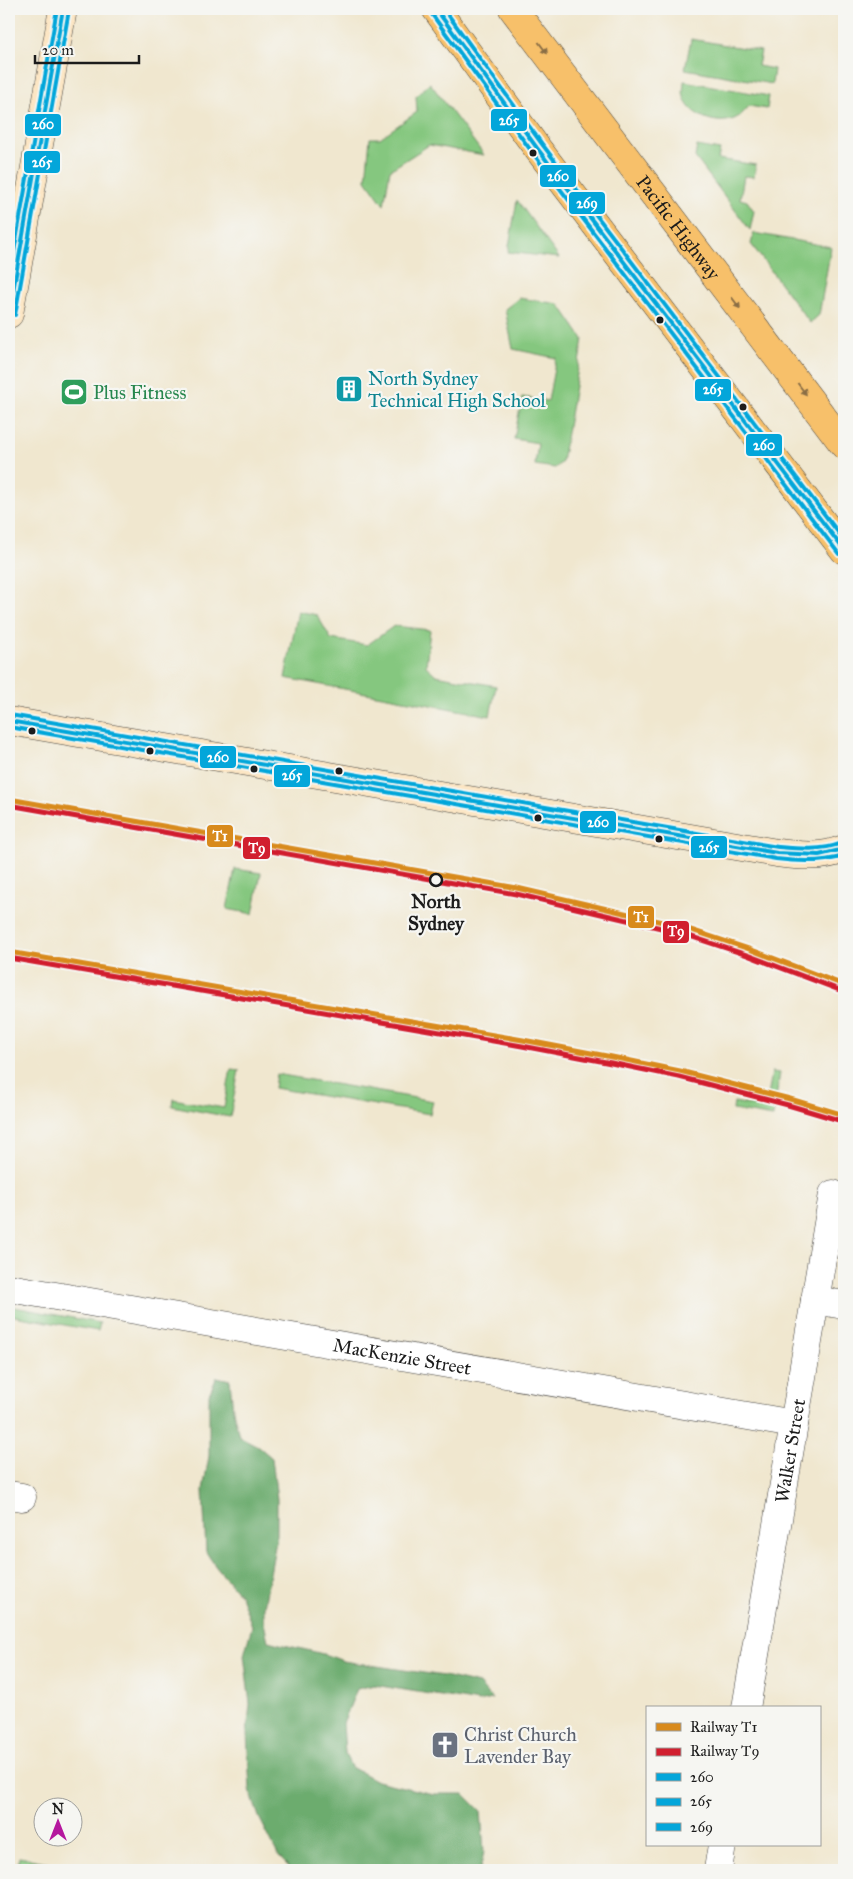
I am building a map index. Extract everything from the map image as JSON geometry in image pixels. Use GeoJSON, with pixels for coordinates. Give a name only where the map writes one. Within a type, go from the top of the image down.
{"type":"FeatureCollection","features":[{"type":"Feature","properties":{"kind":"main road"},"geometry":{"type":"LineString","coordinates":[[9,314],[63,9]]}},
{"type":"Feature","properties":{"kind":"main road"},"geometry":{"type":"LineString","coordinates":[[436,9],[537,148],[844,550]]}},
{"type":"Feature","properties":{"kind":"main road","name":"Pacific Highway"},"geometry":{"type":"LineString","coordinates":[[513,9],[844,444]]}},
{"type":"Feature","properties":{"kind":"main road"},"geometry":{"type":"LineString","coordinates":[[9,721],[777,853],[819,856],[844,849]]}},
{"type":"Feature","properties":{"kind":"street","name":"Walker Street"},"geometry":{"type":"LineString","coordinates":[[746,1706],[833,1194]]}},
{"type":"Feature","properties":{"kind":"street","name":"MacKenzie Street"},"geometry":{"type":"LineString","coordinates":[[9,1288],[794,1424]]}},
{"type":"Feature","properties":{"kind":"street"},"geometry":{"type":"LineString","coordinates":[[814,1300],[844,1305]]}},
{"type":"Feature","properties":{"kind":"street"},"geometry":{"type":"LineString","coordinates":[[718,1870],[722,1846]]}},
{"type":"Feature","properties":{"kind":"green space"},"geometry":{"type":"Polygon","coordinates":[[[691,39],[761,51],[758,66],[774,69],[772,84],[685,69],[691,39]]]}},
{"type":"Feature","properties":{"kind":"green space"},"geometry":{"type":"Polygon","coordinates":[[[684,81],[769,96],[767,109],[749,106],[739,116],[727,121],[704,118],[687,104],[683,93],[684,81]]]}},
{"type":"Feature","properties":{"kind":"green space"},"geometry":{"type":"Polygon","coordinates":[[[430,83],[484,155],[429,145],[390,170],[384,205],[366,180],[370,138],[380,138],[417,112],[416,96],[430,83]]]}},
{"type":"Feature","properties":{"kind":"green space"},"geometry":{"type":"Polygon","coordinates":[[[697,146],[720,150],[718,159],[756,165],[754,177],[744,176],[740,199],[747,201],[754,211],[750,230],[695,157],[697,146]]]}},
{"type":"Feature","properties":{"kind":"green space"},"geometry":{"type":"Polygon","coordinates":[[[517,200],[559,258],[508,252],[517,200]]]}},
{"type":"Feature","properties":{"kind":"green space"},"geometry":{"type":"Polygon","coordinates":[[[754,233],[831,247],[819,315],[810,323],[751,244],[754,233]]]}},
{"type":"Feature","properties":{"kind":"green space"},"geometry":{"type":"Polygon","coordinates":[[[519,298],[559,304],[583,339],[562,462],[555,468],[535,465],[538,443],[514,439],[522,397],[548,401],[556,358],[513,349],[505,309],[519,298]]]}},
{"type":"Feature","properties":{"kind":"green space"},"geometry":{"type":"Polygon","coordinates":[[[298,611],[317,615],[331,639],[367,645],[394,626],[430,630],[426,666],[436,675],[496,686],[490,716],[285,678],[298,611]]]}},
{"type":"Feature","properties":{"kind":"green space"},"geometry":{"type":"Polygon","coordinates":[[[235,869],[261,873],[253,914],[227,909],[235,869]]]}},
{"type":"Feature","properties":{"kind":"green space"},"geometry":{"type":"Polygon","coordinates":[[[231,1069],[239,1070],[230,1117],[172,1106],[173,1099],[224,1108],[231,1069]]]}},
{"type":"Feature","properties":{"kind":"green space"},"geometry":{"type":"Polygon","coordinates":[[[772,1072],[780,1073],[773,1117],[733,1110],[734,1102],[761,1107],[767,1103],[772,1072]]]}},
{"type":"Feature","properties":{"kind":"green space"},"geometry":{"type":"Polygon","coordinates":[[[276,1074],[433,1101],[430,1114],[274,1088],[276,1074]]]}},
{"type":"Feature","properties":{"kind":"green space"},"geometry":{"type":"Polygon","coordinates":[[[9,1306],[100,1323],[98,1331],[9,1315],[9,1306]]]}},
{"type":"Feature","properties":{"kind":"green space"},"geometry":{"type":"Polygon","coordinates":[[[217,1377],[230,1380],[233,1410],[239,1436],[258,1446],[272,1458],[277,1499],[277,1535],[264,1607],[264,1623],[268,1641],[316,1652],[343,1661],[444,1676],[479,1684],[492,1699],[479,1702],[374,1685],[357,1689],[343,1723],[345,1753],[351,1767],[377,1781],[433,1794],[464,1794],[481,1811],[484,1852],[480,1870],[292,1870],[279,1857],[259,1817],[250,1791],[247,1733],[250,1704],[244,1655],[252,1626],[241,1596],[216,1567],[206,1552],[203,1490],[209,1456],[209,1394],[217,1377]]]}},
{"type":"Feature","properties":{"kind":"green space"},"geometry":{"type":"Polygon","coordinates":[[[19,1857],[89,1870],[32,1870],[17,1867],[19,1857]]]}},
{"type":"Feature","properties":{"kind":"rail line","name":"T1"},"geometry":{"type":"LineString","coordinates":[[9,799],[517,888],[676,925],[749,949],[844,985]]}},
{"type":"Feature","properties":{"kind":"rail line","name":"T9"},"geometry":{"type":"LineString","coordinates":[[9,805],[516,894],[674,931],[747,955],[842,991]]}},
{"type":"Feature","properties":{"kind":"rail line","name":"T1"},"geometry":{"type":"LineString","coordinates":[[9,952],[612,1057],[680,1071],[844,1115]]}},
{"type":"Feature","properties":{"kind":"rail line","name":"T9"},"geometry":{"type":"LineString","coordinates":[[9,958],[611,1063],[679,1077],[842,1121]]}},
{"type":"Feature","properties":{"kind":"transit line","name":"269"},"geometry":{"type":"LineString","coordinates":[[9,280],[57,9]]}},
{"type":"Feature","properties":{"kind":"transit line","name":"260"},"geometry":{"type":"LineString","coordinates":[[9,314],[63,9]]}},
{"type":"Feature","properties":{"kind":"transit line","name":"260"},"geometry":{"type":"LineString","coordinates":[[436,9],[537,148],[844,550]]}},
{"type":"Feature","properties":{"kind":"transit line","name":"269"},"geometry":{"type":"LineString","coordinates":[[444,9],[542,144],[844,540]]}},
{"type":"Feature","properties":{"kind":"transit line","name":"265"},"geometry":{"type":"LineString","coordinates":[[15,315],[69,10]]}},
{"type":"Feature","properties":{"kind":"transit line","name":"265"},"geometry":{"type":"LineString","coordinates":[[431,13],[532,152],[839,554]]}},
{"type":"Feature","properties":{"kind":"transit line","name":"269"},"geometry":{"type":"LineString","coordinates":[[10,715],[778,847],[802,849],[834,846],[842,843]]}},
{"type":"Feature","properties":{"kind":"transit line","name":"260"},"geometry":{"type":"LineString","coordinates":[[9,721],[777,853],[819,855],[844,849]]}},
{"type":"Feature","properties":{"kind":"transit line","name":"265"},"geometry":{"type":"LineString","coordinates":[[9,727],[776,859],[810,861],[844,856]]}},
{"type":"Feature","properties":{"kind":"place","name":"North Sydney Technical High School"},"geometry":{"type":"Point","coordinates":[349,389]}},
{"type":"Feature","properties":{"kind":"place","name":"Plus Fitness"},"geometry":{"type":"Point","coordinates":[74,392]}},
{"type":"Feature","properties":{"kind":"place","name":"North Sydney"},"geometry":{"type":"Point","coordinates":[436,880]}},
{"type":"Feature","properties":{"kind":"place","name":"Christ Church Lavender Bay"},"geometry":{"type":"Point","coordinates":[445,1745]}}]}
